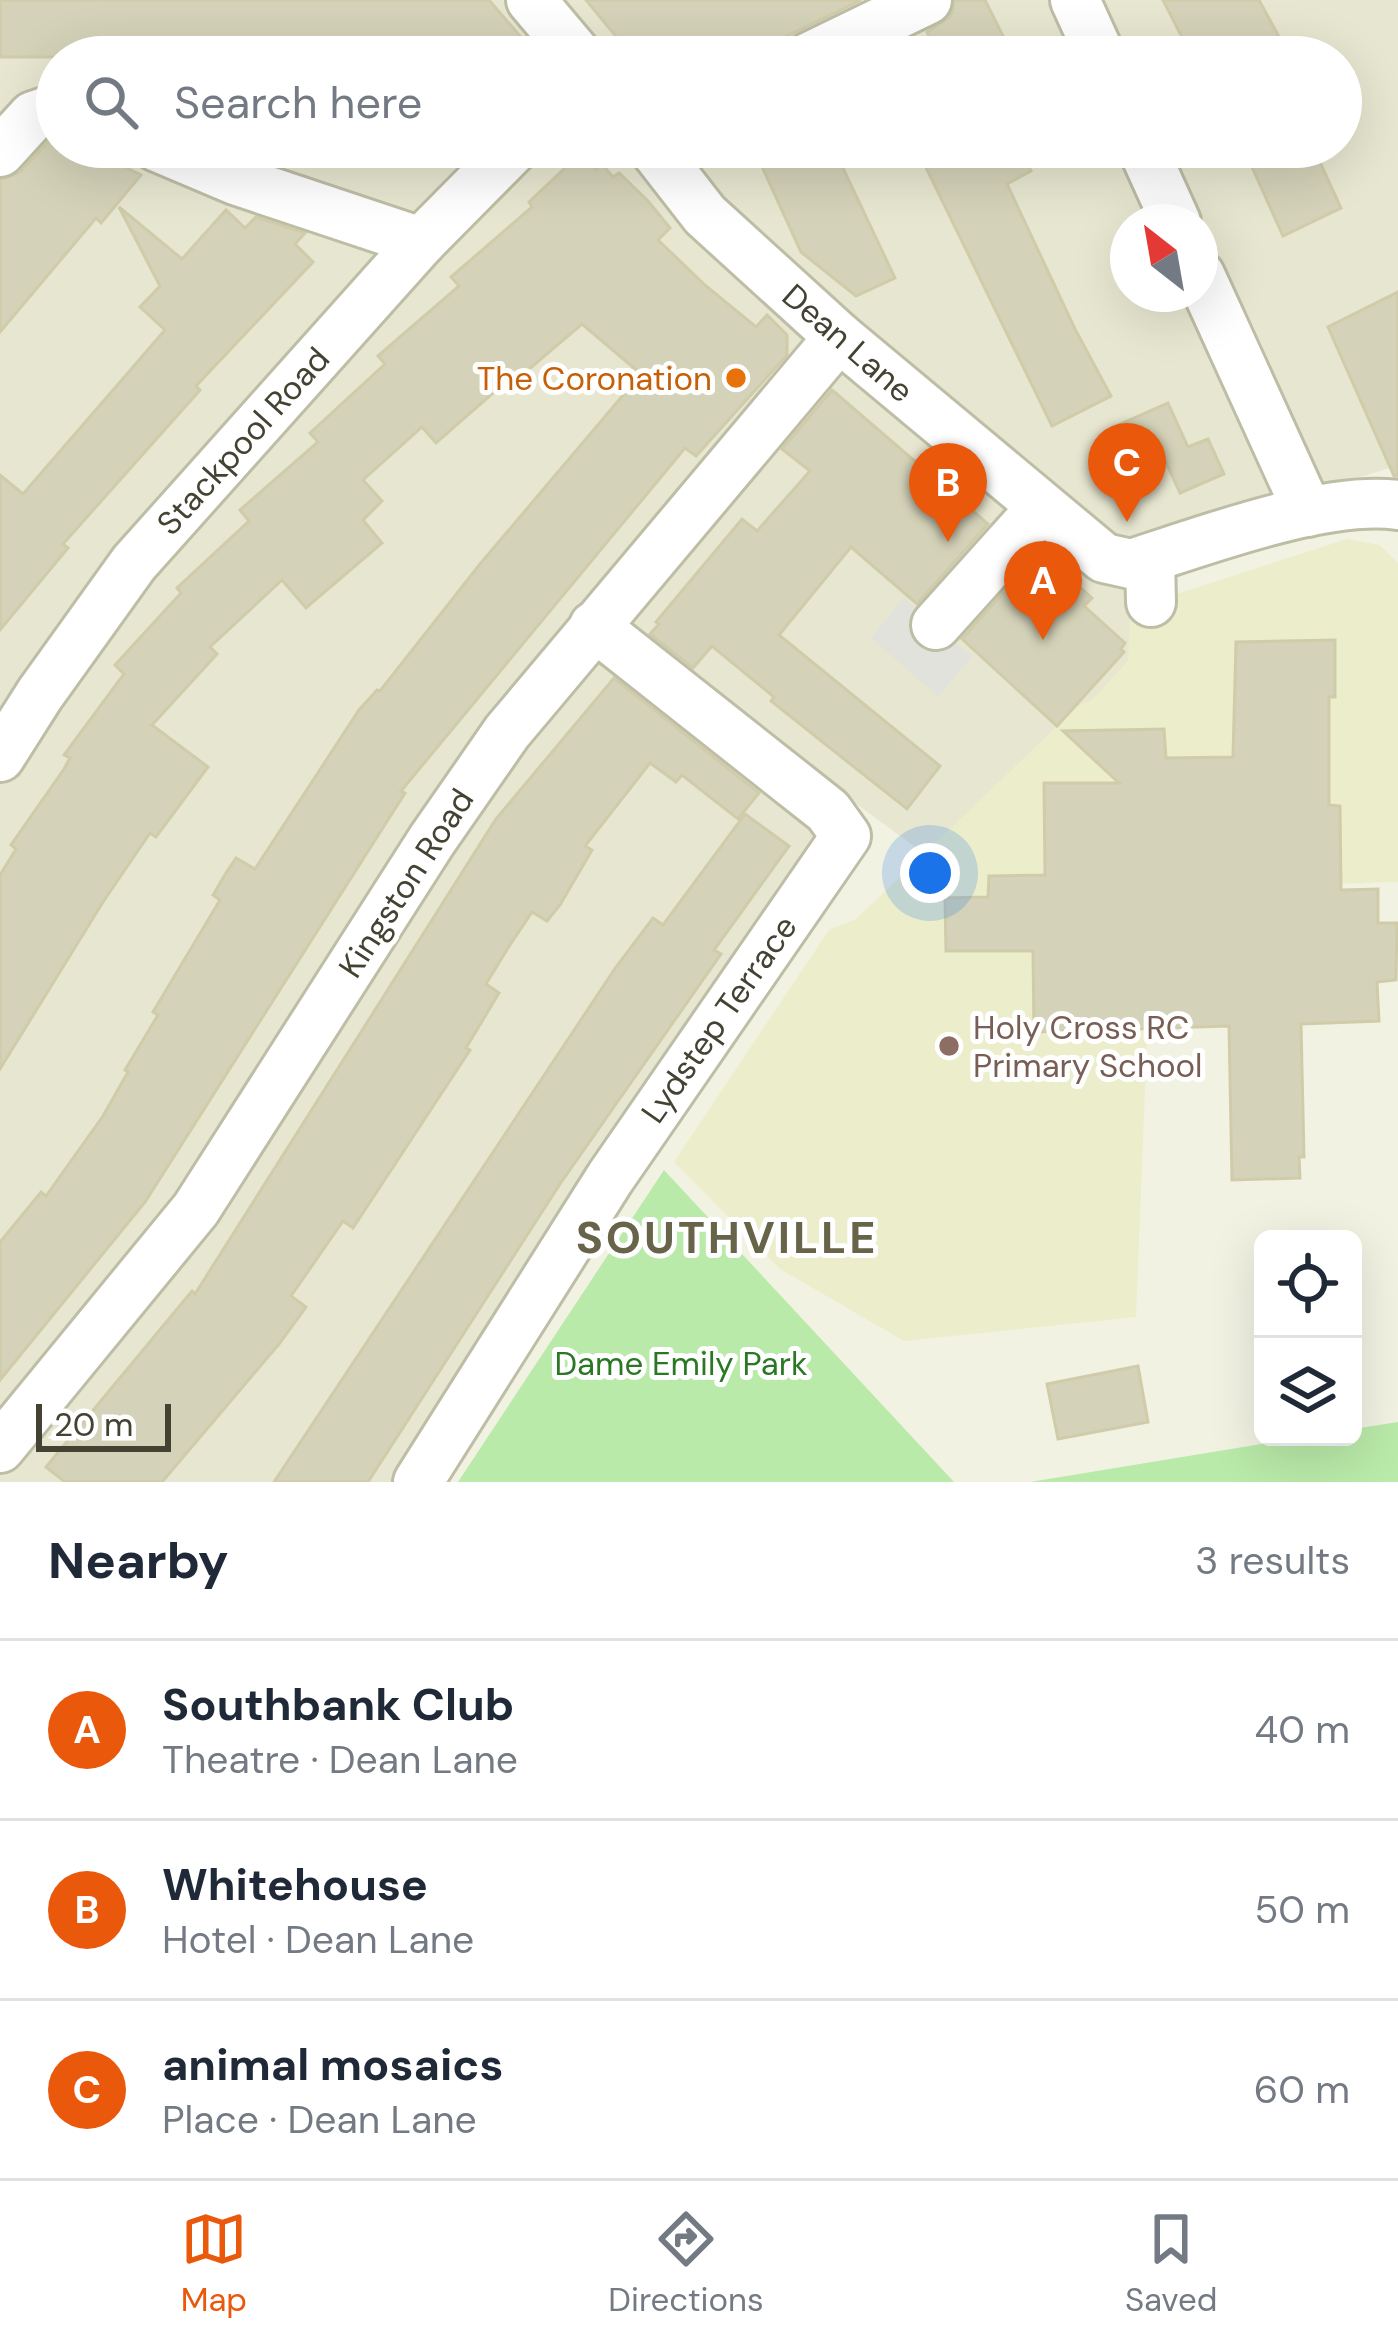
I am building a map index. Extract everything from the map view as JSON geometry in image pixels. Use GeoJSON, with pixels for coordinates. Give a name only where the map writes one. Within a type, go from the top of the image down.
{"type":"FeatureCollection","features":[{"type":"Feature","properties":{"kind":"street"},"geometry":{"type":"LineString","coordinates":[[531,0],[561,36]]}},
{"type":"Feature","properties":{"kind":"street"},"geometry":{"type":"LineString","coordinates":[[852,36],[927,0]]}},
{"type":"Feature","properties":{"kind":"street"},"geometry":{"type":"LineString","coordinates":[[1075,0],[1091,36]]}},
{"type":"Feature","properties":{"kind":"street"},"geometry":{"type":"LineString","coordinates":[[0,152],[36,115]]}},
{"type":"Feature","properties":{"kind":"street"},"geometry":{"type":"LineString","coordinates":[[207,168],[421,242]]}},
{"type":"Feature","properties":{"kind":"street","name":"Stackpool Road"},"geometry":{"type":"LineString","coordinates":[[0,757],[134,562],[421,242],[494,168]]}},
{"type":"Feature","properties":{"kind":"street","name":"Dean Lane"},"geometry":{"type":"LineString","coordinates":[[668,168],[705,215],[838,337],[1104,558],[1131,564],[1150,580],[1308,512],[1366,501],[1398,506]]}},
{"type":"Feature","properties":{"kind":"street"},"geometry":{"type":"LineString","coordinates":[[1152,168],[1168,204]]}},
{"type":"Feature","properties":{"kind":"street"},"geometry":{"type":"LineString","coordinates":[[1217,312],[1308,512]]}},
{"type":"Feature","properties":{"kind":"street","name":"Kingston Road"},"geometry":{"type":"LineString","coordinates":[[0,1448],[196,1209],[432,840],[507,732],[838,337]]}},
{"type":"Feature","properties":{"kind":"street"},"geometry":{"type":"LineString","coordinates":[[936,626],[1042,507]]}},
{"type":"Feature","properties":{"kind":"street","name":"Lydstep Terrace"},"geometry":{"type":"LineString","coordinates":[[418,1482],[610,1178],[846,836],[828,812],[594,626]]}},
{"type":"Feature","properties":{"kind":"shaded area"},"geometry":{"type":"Polygon","coordinates":[[[0,0],[1398,0],[1398,465],[1134,552],[1135,670],[926,855],[847,797],[564,1214],[393,1482],[0,1482],[0,0]]]}},
{"type":"Feature","properties":{"kind":"shaded area","name":"Holy Cross RC Primary School"},"geometry":{"type":"Polygon","coordinates":[[[1347,539],[1380,545],[1398,563],[1398,882],[1153,889],[1136,1317],[904,1341],[780,1269],[674,1162],[829,930],[856,919],[1078,706],[1093,699],[1128,661],[1130,609],[1347,539]]]}},
{"type":"Feature","properties":{"kind":"shaded area"},"geometry":{"type":"Polygon","coordinates":[[[904,598],[972,657],[938,696],[871,638],[904,598]]]}},
{"type":"Feature","properties":{"kind":"green space","name":"Dame Emily Park"},"geometry":{"type":"Polygon","coordinates":[[[664,1170],[954,1482],[458,1482],[664,1170]]]}},
{"type":"Feature","properties":{"kind":"green space"},"geometry":{"type":"Polygon","coordinates":[[[1398,1422],[1398,1482],[1030,1482],[1254,1445],[1362,1446],[1362,1428],[1398,1422]]]}},
{"type":"Feature","properties":{"kind":"building"},"geometry":{"type":"Polygon","coordinates":[[[0,0],[489,0],[520,36],[36,36],[36,57],[0,57],[0,0]]]}},
{"type":"Feature","properties":{"kind":"building"},"geometry":{"type":"Polygon","coordinates":[[[586,0],[861,0],[787,36],[616,36],[586,0]]]}},
{"type":"Feature","properties":{"kind":"building"},"geometry":{"type":"Polygon","coordinates":[[[955,0],[985,0],[1003,36],[929,36],[927,32],[950,17],[955,0]]]}},
{"type":"Feature","properties":{"kind":"building"},"geometry":{"type":"Polygon","coordinates":[[[1163,0],[1259,0],[1279,36],[1181,36],[1163,0]]]}},
{"type":"Feature","properties":{"kind":"building"},"geometry":{"type":"Polygon","coordinates":[[[36,155],[36,168],[127,168],[141,175],[101,223],[96,218],[0,332],[0,180],[20,172],[36,155]]]}},
{"type":"Feature","properties":{"kind":"building"},"geometry":{"type":"Polygon","coordinates":[[[565,168],[605,168],[613,177],[619,173],[670,228],[658,240],[756,327],[767,315],[787,335],[787,355],[696,456],[685,448],[401,791],[405,793],[145,1202],[0,1380],[0,1242],[41,1192],[46,1196],[103,1116],[158,1015],[153,1012],[220,900],[213,895],[226,873],[236,858],[255,869],[359,710],[380,691],[641,374],[582,324],[521,376],[517,372],[436,443],[422,427],[363,480],[382,501],[363,520],[382,543],[306,608],[282,580],[210,647],[217,654],[152,725],[208,767],[156,837],[150,833],[0,1069],[0,875],[16,849],[11,845],[64,769],[70,758],[64,755],[124,674],[115,665],[181,593],[177,588],[249,521],[240,510],[318,442],[310,433],[385,364],[378,356],[459,286],[451,277],[532,207],[529,202],[565,168]]]}},
{"type":"Feature","properties":{"kind":"building"},"geometry":{"type":"Polygon","coordinates":[[[763,168],[843,168],[895,278],[856,296],[801,252],[763,168]]]}},
{"type":"Feature","properties":{"kind":"building"},"geometry":{"type":"Polygon","coordinates":[[[926,168],[1031,171],[1007,184],[1111,396],[1052,426],[926,168]]]}},
{"type":"Feature","properties":{"kind":"building"},"geometry":{"type":"Polygon","coordinates":[[[1252,168],[1323,168],[1341,208],[1283,236],[1252,168]]]}},
{"type":"Feature","properties":{"kind":"building"},"geometry":{"type":"Polygon","coordinates":[[[119,207],[182,259],[226,210],[245,228],[256,217],[305,233],[295,244],[313,262],[196,386],[200,390],[63,544],[68,548],[0,630],[0,475],[23,494],[165,330],[140,307],[160,286],[119,207]]]}},
{"type":"Feature","properties":{"kind":"building"},"geometry":{"type":"Polygon","coordinates":[[[1398,292],[1398,476],[1394,476],[1328,327],[1398,292]]]}},
{"type":"Feature","properties":{"kind":"building"},"geometry":{"type":"Polygon","coordinates":[[[832,390],[988,524],[917,604],[851,547],[779,635],[940,766],[907,809],[771,701],[774,697],[712,646],[693,668],[650,634],[742,519],[757,531],[810,471],[782,449],[832,390]]]}},
{"type":"Feature","properties":{"kind":"building"},"geometry":{"type":"Polygon","coordinates":[[[1168,403],[1188,447],[1208,439],[1224,474],[1180,493],[1164,458],[1136,470],[1116,426],[1168,403]]]}},
{"type":"Feature","properties":{"kind":"building"},"geometry":{"type":"Polygon","coordinates":[[[1025,568],[1048,590],[1064,573],[1092,598],[1084,606],[1125,643],[1124,652],[1057,726],[962,639],[1025,568]]]}},
{"type":"Feature","properties":{"kind":"building"},"geometry":{"type":"Polygon","coordinates":[[[1335,640],[1335,697],[1329,697],[1329,805],[1340,806],[1341,890],[1378,889],[1378,923],[1397,923],[1396,980],[1377,982],[1379,1021],[1301,1024],[1304,1157],[1299,1157],[1300,1178],[1232,1180],[1229,1026],[1034,1032],[1033,951],[946,951],[945,898],[988,897],[989,876],[1045,875],[1044,783],[1119,783],[1063,731],[1164,729],[1166,758],[1233,757],[1236,642],[1335,640]]]}},
{"type":"Feature","properties":{"kind":"building"},"geometry":{"type":"Polygon","coordinates":[[[614,678],[759,793],[738,819],[682,775],[676,782],[650,763],[585,846],[592,850],[560,905],[547,921],[532,912],[508,948],[486,984],[499,993],[466,1048],[470,1050],[353,1228],[343,1221],[291,1296],[306,1307],[279,1344],[162,1482],[65,1482],[46,1467],[192,1291],[195,1294],[496,819],[614,678]]]}},
{"type":"Feature","properties":{"kind":"building"},"geometry":{"type":"Polygon","coordinates":[[[745,814],[789,846],[714,950],[721,954],[560,1184],[368,1482],[274,1482],[616,967],[653,918],[663,925],[745,814]]]}},
{"type":"Feature","properties":{"kind":"building"},"geometry":{"type":"Polygon","coordinates":[[[1138,1366],[1148,1422],[1058,1439],[1047,1384],[1138,1366]]]}},
{"type":"Feature","properties":{"kind":"place","name":"The Coronation"},"geometry":{"type":"Point","coordinates":[736,378]}},
{"type":"Feature","properties":{"kind":"place","name":"animal mosaics"},"geometry":{"type":"Point","coordinates":[1127,522]}},
{"type":"Feature","properties":{"kind":"place","name":"Whitehouse"},"geometry":{"type":"Point","coordinates":[948,542]}},
{"type":"Feature","properties":{"kind":"place","name":"Southbank Club"},"geometry":{"type":"Point","coordinates":[1043,640]}},
{"type":"Feature","properties":{"kind":"place","name":"Holy Cross RC Primary School"},"geometry":{"type":"Point","coordinates":[949,1046]}},
{"type":"Feature","properties":{"kind":"district","name":"SOUTHVILLE"},"geometry":{"type":"Point","coordinates":[727,1237]}}]}
